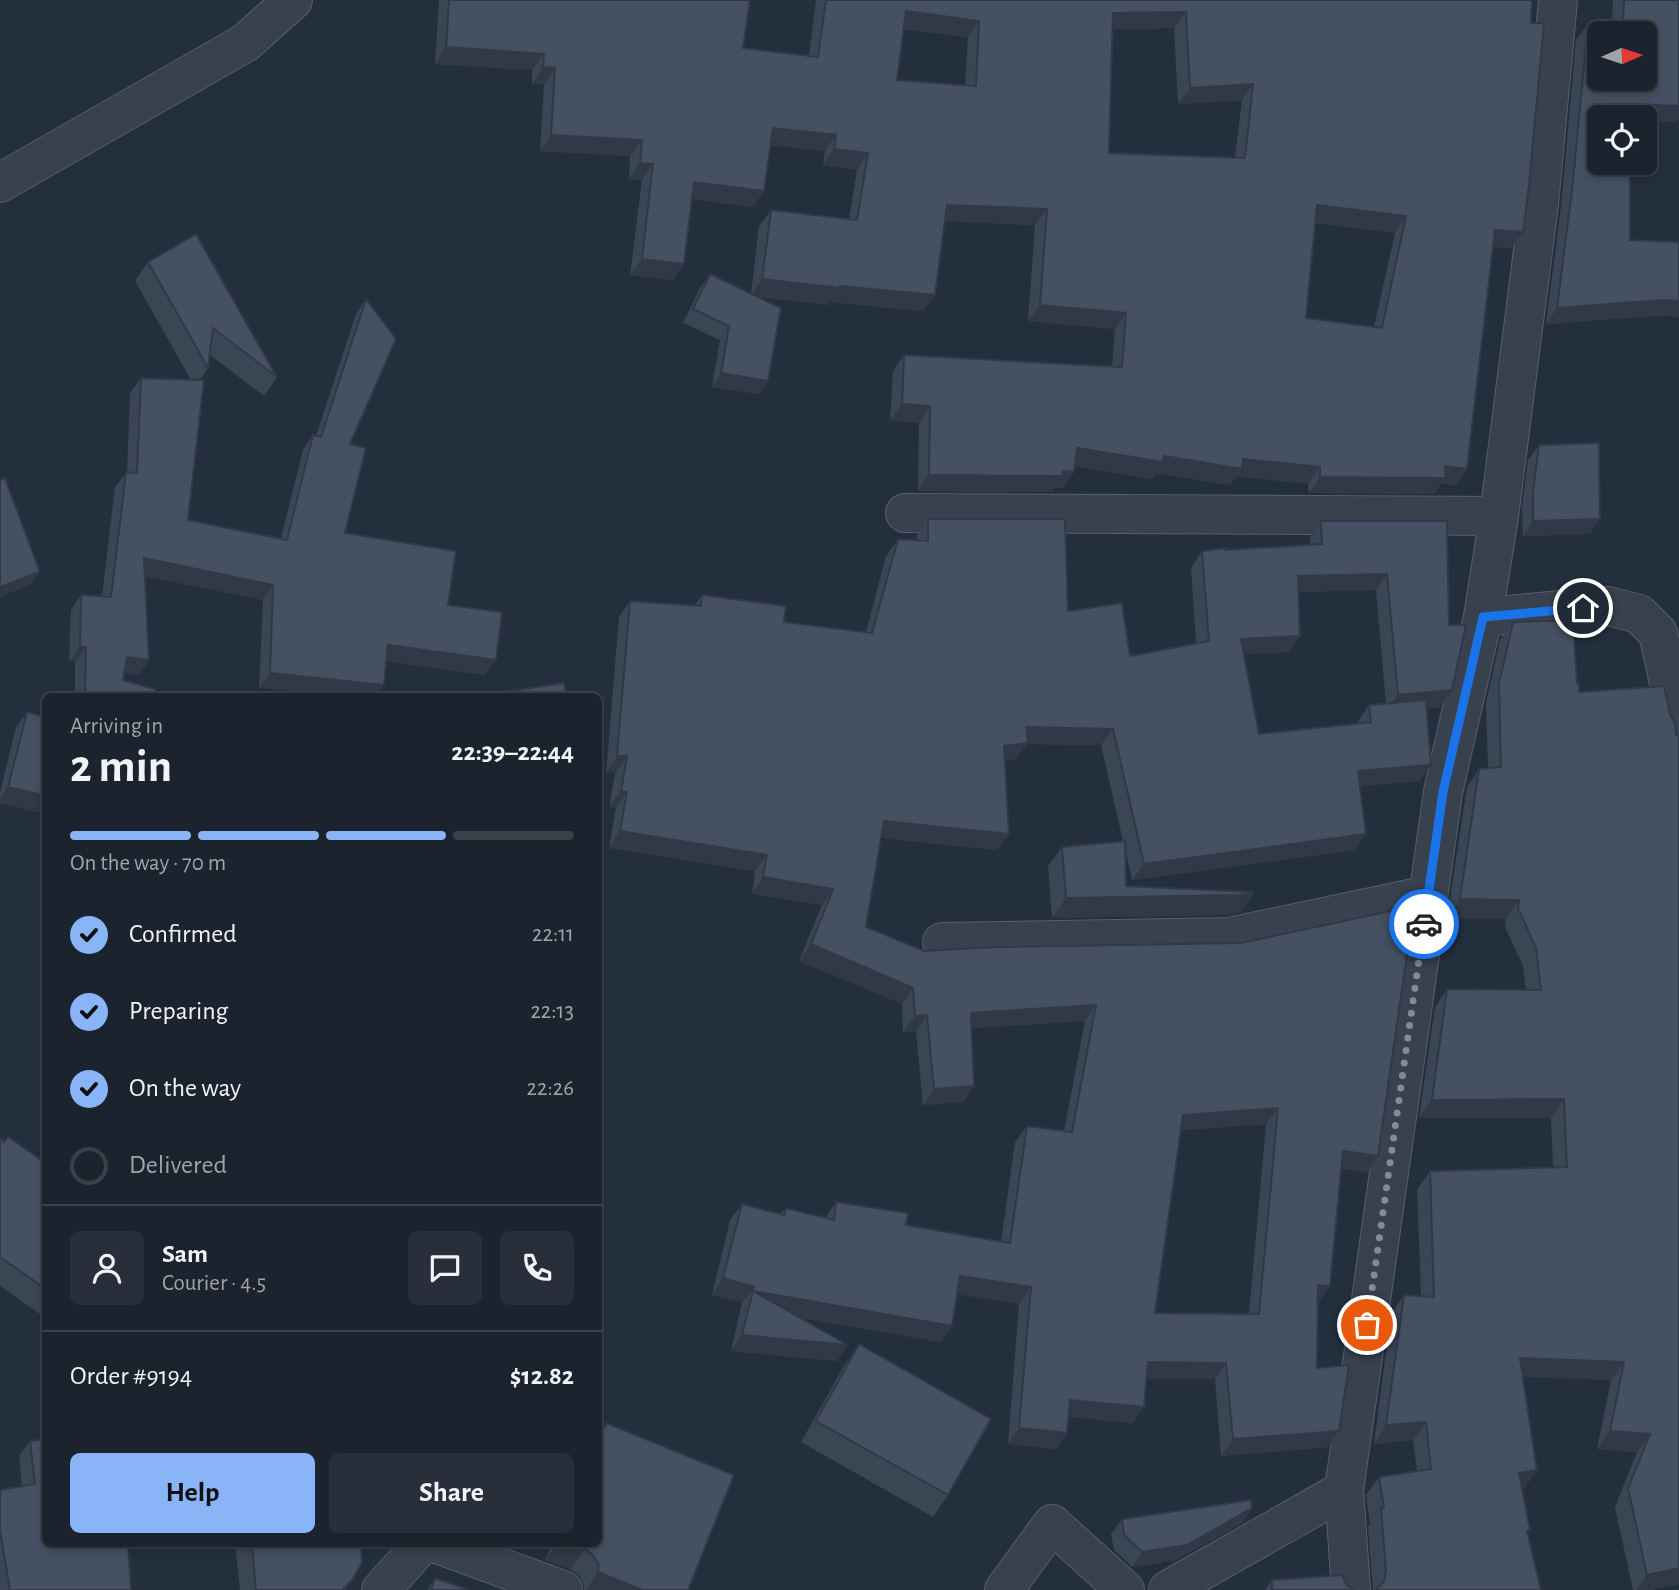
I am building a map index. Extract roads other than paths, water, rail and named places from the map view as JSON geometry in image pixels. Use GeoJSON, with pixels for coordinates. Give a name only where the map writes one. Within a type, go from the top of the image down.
{"type":"FeatureCollection","features":[{"type":"Feature","properties":{"kind":"street"},"geometry":{"type":"LineString","coordinates":[[0,183],[244,44],[293,0]]}},
{"type":"Feature","properties":{"kind":"street"},"geometry":{"type":"LineString","coordinates":[[1351,1590],[1344,1490],[1443,792],[1483,617],[1499,516],[1539,204],[1558,0]]}},
{"type":"Feature","properties":{"kind":"street"},"geometry":{"type":"LineString","coordinates":[[905,513],[1499,516]]}},
{"type":"Feature","properties":{"kind":"street"},"geometry":{"type":"LineString","coordinates":[[1483,617],[1608,606],[1639,614],[1658,633],[1679,728]]}},
{"type":"Feature","properties":{"kind":"street"},"geometry":{"type":"LineString","coordinates":[[942,942],[1229,937],[1428,895]]}},
{"type":"Feature","properties":{"kind":"street"},"geometry":{"type":"LineString","coordinates":[[1168,1590],[1344,1490]]}},
{"type":"Feature","properties":{"kind":"street"},"geometry":{"type":"LineString","coordinates":[[1004,1590],[1052,1524],[1125,1590]]}},
{"type":"Feature","properties":{"kind":"street"},"geometry":{"type":"LineString","coordinates":[[381,1590],[419,1547]]}},
{"type":"Feature","properties":{"kind":"street"},"geometry":{"type":"LineString","coordinates":[[445,1547],[564,1590]]}}]}
